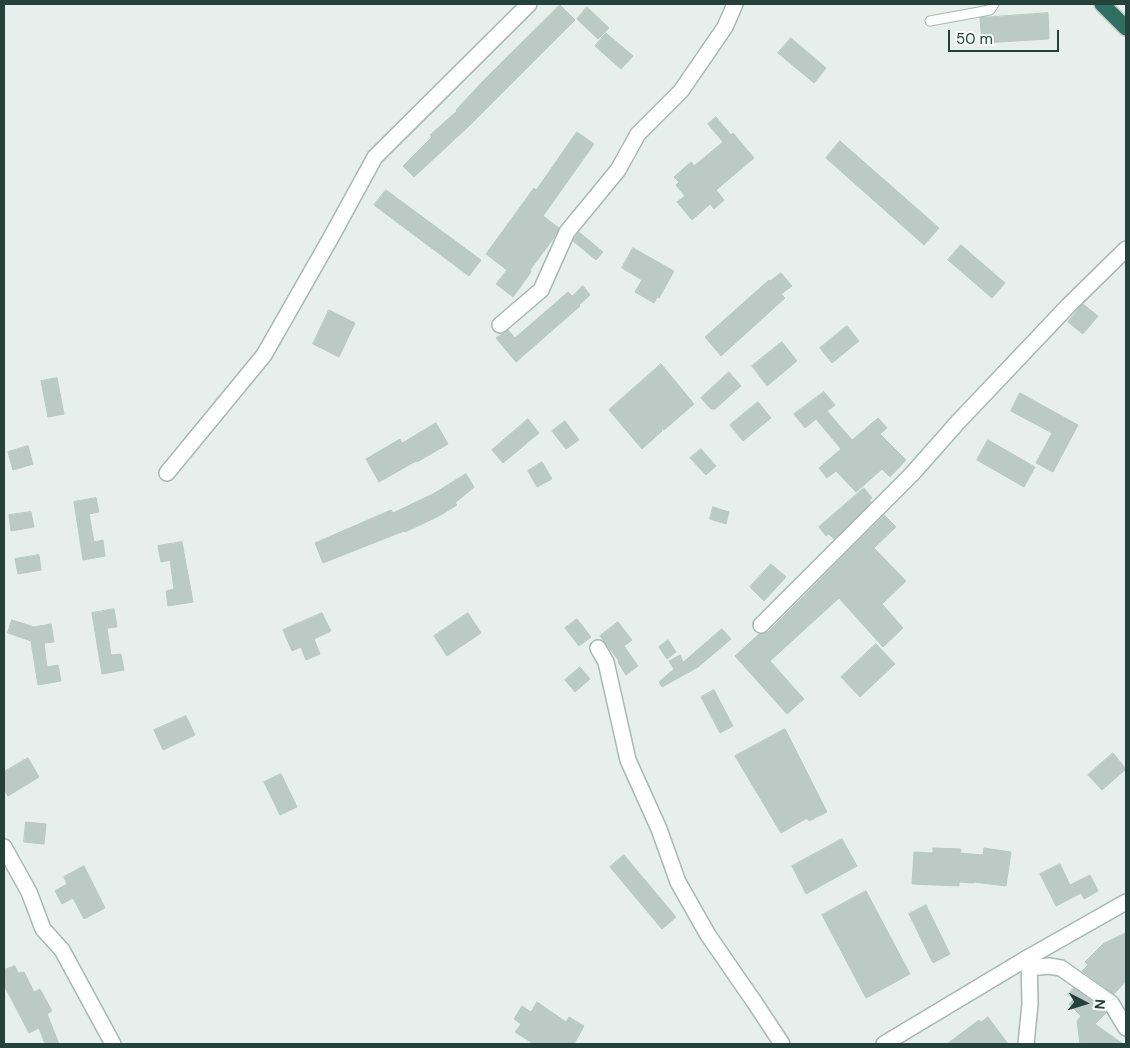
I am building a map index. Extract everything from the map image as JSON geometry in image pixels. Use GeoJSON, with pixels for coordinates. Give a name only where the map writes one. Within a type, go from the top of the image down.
{"type":"FeatureCollection","features":[{"type":"Feature","properties":{"kind":"highway"},"geometry":{"type":"LineString","coordinates":[[1102,4],[1126,28]]}},
{"type":"Feature","properties":{"kind":"street"},"geometry":{"type":"LineString","coordinates":[[167,474],[264,355],[375,157],[529,4]]}},
{"type":"Feature","properties":{"kind":"street"},"geometry":{"type":"LineString","coordinates":[[500,325],[541,290],[568,232],[618,170],[638,134],[681,91],[725,27],[735,4]]}},
{"type":"Feature","properties":{"kind":"street"},"geometry":{"type":"LineString","coordinates":[[762,625],[912,474],[958,422],[1069,305],[1126,249]]}},
{"type":"Feature","properties":{"kind":"street"},"geometry":{"type":"LineString","coordinates":[[598,648],[606,662],[628,760],[659,829],[678,882],[708,935],[756,1003],[782,1044]]}},
{"type":"Feature","properties":{"kind":"street"},"geometry":{"type":"LineString","coordinates":[[4,847],[29,892],[43,928],[62,950],[113,1044]]}},
{"type":"Feature","properties":{"kind":"street"},"geometry":{"type":"LineString","coordinates":[[884,1044],[1029,962],[1126,902]]}},
{"type":"Feature","properties":{"kind":"street"},"geometry":{"type":"LineString","coordinates":[[1029,962],[1062,968],[1111,1003],[1126,1028]]}},
{"type":"Feature","properties":{"kind":"street"},"geometry":{"type":"LineString","coordinates":[[1026,1044],[1030,1004],[1029,962]]}},
{"type":"Feature","properties":{"kind":"lane"},"geometry":{"type":"LineString","coordinates":[[930,21],[990,10],[994,4]]}},
{"type":"Feature","properties":{"kind":"building"},"geometry":{"type":"Polygon","coordinates":[[[560,5],[575,20],[469,126],[414,177],[403,166],[432,137],[430,135],[457,111],[484,80],[560,5]]]}},
{"type":"Feature","properties":{"kind":"building"},"geometry":{"type":"Polygon","coordinates":[[[587,7],[609,28],[598,39],[577,19],[587,7]]]}},
{"type":"Feature","properties":{"kind":"building"},"geometry":{"type":"Polygon","coordinates":[[[1048,13],[1049,39],[982,43],[980,18],[1048,13]]]}},
{"type":"Feature","properties":{"kind":"building"},"geometry":{"type":"Polygon","coordinates":[[[606,33],[633,56],[621,69],[595,46],[606,33]]]}},
{"type":"Feature","properties":{"kind":"building"},"geometry":{"type":"Polygon","coordinates":[[[791,38],[826,68],[814,83],[778,53],[791,38]]]}},
{"type":"Feature","properties":{"kind":"building"},"geometry":{"type":"Polygon","coordinates":[[[716,117],[731,135],[733,133],[754,158],[716,190],[724,200],[714,209],[710,204],[692,220],[677,202],[685,196],[676,185],[679,182],[674,177],[691,162],[694,166],[723,142],[708,124],[716,117]]]}},
{"type":"Feature","properties":{"kind":"building"},"geometry":{"type":"Polygon","coordinates":[[[577,132],[594,144],[543,216],[559,228],[513,297],[496,284],[507,270],[486,254],[534,188],[536,190],[577,132]]]}},
{"type":"Feature","properties":{"kind":"building"},"geometry":{"type":"Polygon","coordinates":[[[840,141],[939,228],[924,245],[826,158],[840,141]]]}},
{"type":"Feature","properties":{"kind":"building"},"geometry":{"type":"Polygon","coordinates":[[[386,190],[481,260],[469,276],[374,205],[386,190]]]}},
{"type":"Feature","properties":{"kind":"building"},"geometry":{"type":"Polygon","coordinates":[[[579,232],[603,252],[596,260],[573,241],[579,232]]]}},
{"type":"Feature","properties":{"kind":"building"},"geometry":{"type":"Polygon","coordinates":[[[961,245],[1005,283],[992,298],[948,260],[961,245]]]}},
{"type":"Feature","properties":{"kind":"building"},"geometry":{"type":"Polygon","coordinates":[[[633,248],[674,271],[659,298],[657,297],[654,303],[635,292],[642,280],[622,268],[633,248]]]}},
{"type":"Feature","properties":{"kind":"building"},"geometry":{"type":"Polygon","coordinates":[[[781,273],[792,286],[781,294],[785,298],[721,356],[705,337],[769,280],[781,273]]]}},
{"type":"Feature","properties":{"kind":"building"},"geometry":{"type":"Polygon","coordinates":[[[583,286],[590,295],[516,362],[496,338],[508,330],[515,338],[568,292],[572,296],[583,286]]]}},
{"type":"Feature","properties":{"kind":"building"},"geometry":{"type":"Polygon","coordinates":[[[1083,304],[1098,316],[1083,334],[1068,322],[1083,304]]]}},
{"type":"Feature","properties":{"kind":"building"},"geometry":{"type":"Polygon","coordinates":[[[329,310],[355,323],[339,357],[313,344],[329,310]]]}},
{"type":"Feature","properties":{"kind":"building"},"geometry":{"type":"Polygon","coordinates":[[[847,326],[859,341],[832,363],[820,348],[847,326]]]}},
{"type":"Feature","properties":{"kind":"building"},"geometry":{"type":"Polygon","coordinates":[[[782,342],[797,361],[767,386],[752,366],[782,342]]]}},
{"type":"Feature","properties":{"kind":"building"},"geometry":{"type":"Polygon","coordinates":[[[661,364],[694,404],[664,430],[661,427],[662,431],[642,449],[609,410],[661,364]]]}},
{"type":"Feature","properties":{"kind":"building"},"geometry":{"type":"Polygon","coordinates":[[[729,372],[741,386],[715,409],[711,409],[701,398],[729,372]]]}},
{"type":"Feature","properties":{"kind":"building"},"geometry":{"type":"Polygon","coordinates":[[[57,378],[64,414],[48,417],[41,381],[57,378]]]}},
{"type":"Feature","properties":{"kind":"building"},"geometry":{"type":"Polygon","coordinates":[[[824,392],[835,405],[827,411],[852,440],[878,418],[887,428],[880,434],[906,460],[890,477],[882,469],[856,492],[836,471],[827,478],[819,468],[841,449],[816,419],[805,428],[794,414],[824,392]]]}},
{"type":"Feature","properties":{"kind":"building"},"geometry":{"type":"Polygon","coordinates":[[[1020,393],[1078,425],[1053,472],[1036,463],[1052,433],[1011,411],[1020,393]]]}},
{"type":"Feature","properties":{"kind":"building"},"geometry":{"type":"Polygon","coordinates":[[[758,402],[771,418],[743,441],[730,425],[758,402]]]}},
{"type":"Feature","properties":{"kind":"building"},"geometry":{"type":"Polygon","coordinates":[[[528,419],[539,433],[503,463],[492,450],[528,419]]]}},
{"type":"Feature","properties":{"kind":"building"},"geometry":{"type":"Polygon","coordinates":[[[565,421],[579,440],[566,449],[552,431],[565,421]]]}},
{"type":"Feature","properties":{"kind":"building"},"geometry":{"type":"Polygon","coordinates":[[[436,423],[448,444],[379,482],[366,459],[400,439],[402,443],[436,423]]]}},
{"type":"Feature","properties":{"kind":"building"},"geometry":{"type":"Polygon","coordinates":[[[988,440],[1035,467],[1024,487],[977,460],[988,440]]]}},
{"type":"Feature","properties":{"kind":"building"},"geometry":{"type":"Polygon","coordinates":[[[28,446],[33,464],[13,470],[8,452],[28,446]]]}},
{"type":"Feature","properties":{"kind":"building"},"geometry":{"type":"Polygon","coordinates":[[[701,449],[716,466],[706,475],[690,458],[701,449]]]}},
{"type":"Feature","properties":{"kind":"building"},"geometry":{"type":"Polygon","coordinates":[[[542,462],[552,479],[537,487],[528,471],[542,462]]]}},
{"type":"Feature","properties":{"kind":"building"},"geometry":{"type":"Polygon","coordinates":[[[466,474],[474,487],[455,503],[457,505],[405,532],[323,563],[315,543],[391,510],[393,513],[433,494],[466,474]]]}},
{"type":"Feature","properties":{"kind":"building"},"geometry":{"type":"Polygon","coordinates":[[[864,488],[872,498],[869,500],[871,502],[834,539],[829,534],[826,536],[819,527],[864,488]]]}},
{"type":"Feature","properties":{"kind":"building"},"geometry":{"type":"Polygon","coordinates":[[[96,498],[99,512],[89,514],[94,542],[103,540],[105,556],[83,560],[74,502],[96,498]]]}},
{"type":"Feature","properties":{"kind":"building"},"geometry":{"type":"Polygon","coordinates":[[[713,507],[729,512],[726,524],[710,519],[713,507]]]}},
{"type":"Feature","properties":{"kind":"building"},"geometry":{"type":"Polygon","coordinates":[[[31,512],[34,527],[11,531],[9,515],[31,512]]]}},
{"type":"Feature","properties":{"kind":"building"},"geometry":{"type":"Polygon","coordinates":[[[884,515],[896,527],[874,548],[906,581],[882,604],[903,628],[883,647],[839,598],[770,661],[804,699],[787,714],[735,656],[759,634],[768,632],[884,515]]]}},
{"type":"Feature","properties":{"kind":"building"},"geometry":{"type":"Polygon","coordinates":[[[182,542],[193,602],[168,606],[166,591],[174,589],[170,560],[161,562],[158,546],[182,542]]]}},
{"type":"Feature","properties":{"kind":"building"},"geometry":{"type":"Polygon","coordinates":[[[39,555],[41,570],[18,574],[15,559],[39,555]]]}},
{"type":"Feature","properties":{"kind":"building"},"geometry":{"type":"Polygon","coordinates":[[[771,564],[786,577],[764,601],[750,587],[771,564]]]}},
{"type":"Feature","properties":{"kind":"building"},"geometry":{"type":"Polygon","coordinates":[[[114,609],[117,627],[107,628],[111,655],[121,654],[124,670],[102,674],[92,613],[114,609]]]}},
{"type":"Feature","properties":{"kind":"building"},"geometry":{"type":"Polygon","coordinates":[[[322,613],[331,631],[314,639],[320,654],[306,660],[301,647],[292,651],[283,630],[322,613]]]}},
{"type":"Feature","properties":{"kind":"building"},"geometry":{"type":"Polygon","coordinates":[[[468,613],[481,633],[447,656],[434,636],[468,613]]]}},
{"type":"Feature","properties":{"kind":"building"},"geometry":{"type":"Polygon","coordinates":[[[577,619],[591,637],[579,646],[565,628],[577,619]]]}},
{"type":"Feature","properties":{"kind":"building"},"geometry":{"type":"Polygon","coordinates":[[[12,620],[34,627],[51,624],[54,642],[44,643],[47,667],[58,665],[61,681],[38,685],[31,641],[8,633],[12,620]]]}},
{"type":"Feature","properties":{"kind":"building"},"geometry":{"type":"Polygon","coordinates":[[[618,622],[632,640],[624,646],[638,666],[626,675],[619,661],[600,636],[618,622]]]}},
{"type":"Feature","properties":{"kind":"building"},"geometry":{"type":"Polygon","coordinates":[[[722,629],[731,639],[698,667],[662,687],[659,682],[674,669],[669,661],[680,655],[683,662],[722,629]]]}},
{"type":"Feature","properties":{"kind":"building"},"geometry":{"type":"Polygon","coordinates":[[[668,640],[676,652],[667,659],[659,647],[668,640]]]}},
{"type":"Feature","properties":{"kind":"building"},"geometry":{"type":"Polygon","coordinates":[[[876,644],[895,664],[860,697],[841,677],[876,644]]]}},
{"type":"Feature","properties":{"kind":"building"},"geometry":{"type":"Polygon","coordinates":[[[580,667],[590,679],[575,692],[565,680],[580,667]]]}},
{"type":"Feature","properties":{"kind":"building"},"geometry":{"type":"Polygon","coordinates":[[[714,690],[733,726],[720,733],[701,697],[714,690]]]}},
{"type":"Feature","properties":{"kind":"building"},"geometry":{"type":"Polygon","coordinates":[[[186,716],[195,735],[163,750],[154,730],[186,716]]]}},
{"type":"Feature","properties":{"kind":"building"},"geometry":{"type":"Polygon","coordinates":[[[785,729],[827,812],[809,821],[807,818],[781,833],[735,756],[785,729]]]}},
{"type":"Feature","properties":{"kind":"building"},"geometry":{"type":"Polygon","coordinates":[[[1113,753],[1126,769],[1102,790],[1088,775],[1113,753]]]}},
{"type":"Feature","properties":{"kind":"building"},"geometry":{"type":"Polygon","coordinates":[[[28,758],[39,777],[8,796],[4,789],[4,772],[28,758]]]}},
{"type":"Feature","properties":{"kind":"building"},"geometry":{"type":"Polygon","coordinates":[[[281,774],[297,807],[280,815],[264,782],[281,774]]]}},
{"type":"Feature","properties":{"kind":"building"},"geometry":{"type":"Polygon","coordinates":[[[26,822],[46,824],[44,844],[24,842],[26,822]]]}},
{"type":"Feature","properties":{"kind":"building"},"geometry":{"type":"Polygon","coordinates":[[[842,839],[857,866],[806,894],[792,866],[842,839]]]}},
{"type":"Feature","properties":{"kind":"building"},"geometry":{"type":"Polygon","coordinates":[[[933,848],[961,849],[960,853],[983,855],[984,848],[1011,852],[1006,886],[974,882],[959,882],[959,886],[912,884],[914,852],[933,853],[933,848]]]}},
{"type":"Feature","properties":{"kind":"building"},"geometry":{"type":"Polygon","coordinates":[[[624,855],[676,917],[662,929],[610,867],[624,855]]]}},
{"type":"Feature","properties":{"kind":"building"},"geometry":{"type":"Polygon","coordinates":[[[1060,864],[1070,885],[1090,875],[1098,891],[1084,899],[1081,893],[1056,906],[1040,874],[1060,864]]]}},
{"type":"Feature","properties":{"kind":"building"},"geometry":{"type":"Polygon","coordinates":[[[84,866],[105,908],[84,919],[73,898],[62,904],[55,891],[67,884],[64,877],[84,866]]]}},
{"type":"Feature","properties":{"kind":"building"},"geometry":{"type":"Polygon","coordinates":[[[866,891],[910,974],[866,998],[822,915],[866,891]]]}},
{"type":"Feature","properties":{"kind":"building"},"geometry":{"type":"Polygon","coordinates":[[[926,905],[950,954],[933,963],[909,914],[926,905]]]}},
{"type":"Feature","properties":{"kind":"building"},"geometry":{"type":"Polygon","coordinates":[[[1126,933],[1126,981],[1114,994],[1082,971],[1088,965],[1085,962],[1103,944],[1126,933]]]}},
{"type":"Feature","properties":{"kind":"building"},"geometry":{"type":"Polygon","coordinates":[[[15,966],[18,973],[24,972],[34,992],[40,989],[52,1011],[47,1014],[59,1044],[45,1044],[39,1028],[29,1033],[4,985],[4,970],[15,966]]]}},
{"type":"Feature","properties":{"kind":"building"},"geometry":{"type":"Polygon","coordinates":[[[1074,988],[1104,1010],[1106,1013],[1095,1024],[1123,1044],[1080,1044],[1077,1021],[1081,1016],[1069,1004],[1074,999],[1068,994],[1074,988]]]}},
{"type":"Feature","properties":{"kind":"building"},"geometry":{"type":"Polygon","coordinates":[[[537,1002],[566,1022],[569,1017],[584,1026],[574,1044],[534,1044],[515,1032],[521,1024],[514,1019],[522,1006],[531,1012],[537,1002]]]}},
{"type":"Feature","properties":{"kind":"building"},"geometry":{"type":"Polygon","coordinates":[[[988,1017],[1008,1044],[947,1044],[979,1020],[981,1022],[988,1017]]]}}]}
